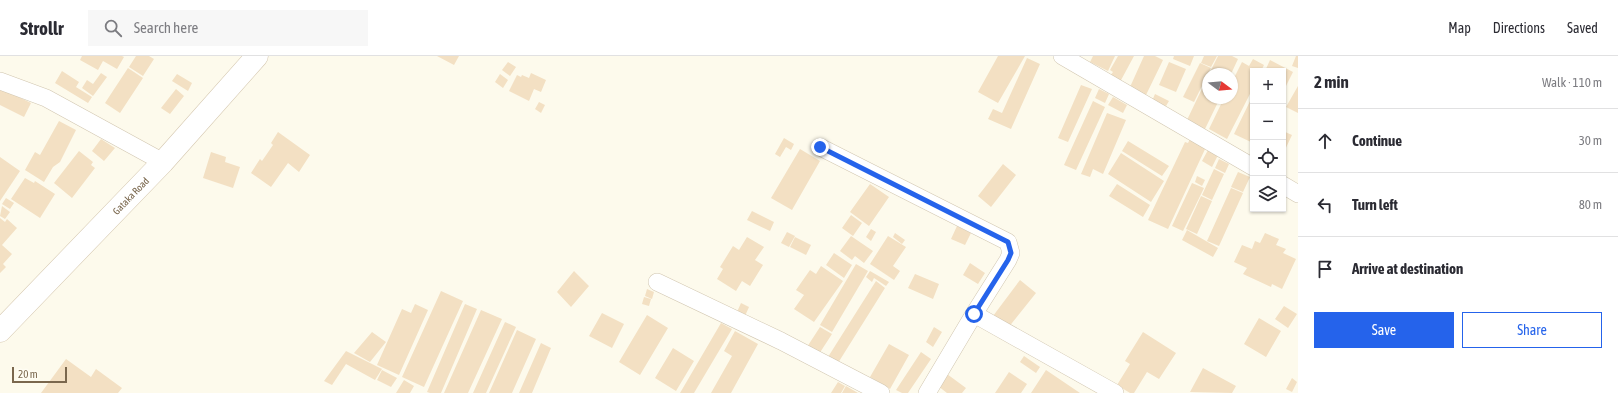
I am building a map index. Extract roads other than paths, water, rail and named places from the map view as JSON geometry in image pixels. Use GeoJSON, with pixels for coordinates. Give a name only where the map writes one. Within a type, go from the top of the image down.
{"type":"FeatureCollection","features":[{"type":"Feature","properties":{"kind":"street","name":"Gataka Road"},"geometry":{"type":"LineString","coordinates":[[0,331],[163,162],[257,56]]}},
{"type":"Feature","properties":{"kind":"street"},"geometry":{"type":"LineString","coordinates":[[1062,56],[1250,166]]}},
{"type":"Feature","properties":{"kind":"street"},"geometry":{"type":"LineString","coordinates":[[0,81],[46,98],[163,162]]}},
{"type":"Feature","properties":{"kind":"street"},"geometry":{"type":"LineString","coordinates":[[820,147],[1008,242],[1011,253],[1008,260],[927,393]]}},
{"type":"Feature","properties":{"kind":"street"},"geometry":{"type":"LineString","coordinates":[[1286,187],[1298,194]]}},
{"type":"Feature","properties":{"kind":"street"},"geometry":{"type":"LineString","coordinates":[[657,282],[780,341],[881,393]]}},
{"type":"Feature","properties":{"kind":"street"},"geometry":{"type":"LineString","coordinates":[[974,314],[1115,393]]}}]}
